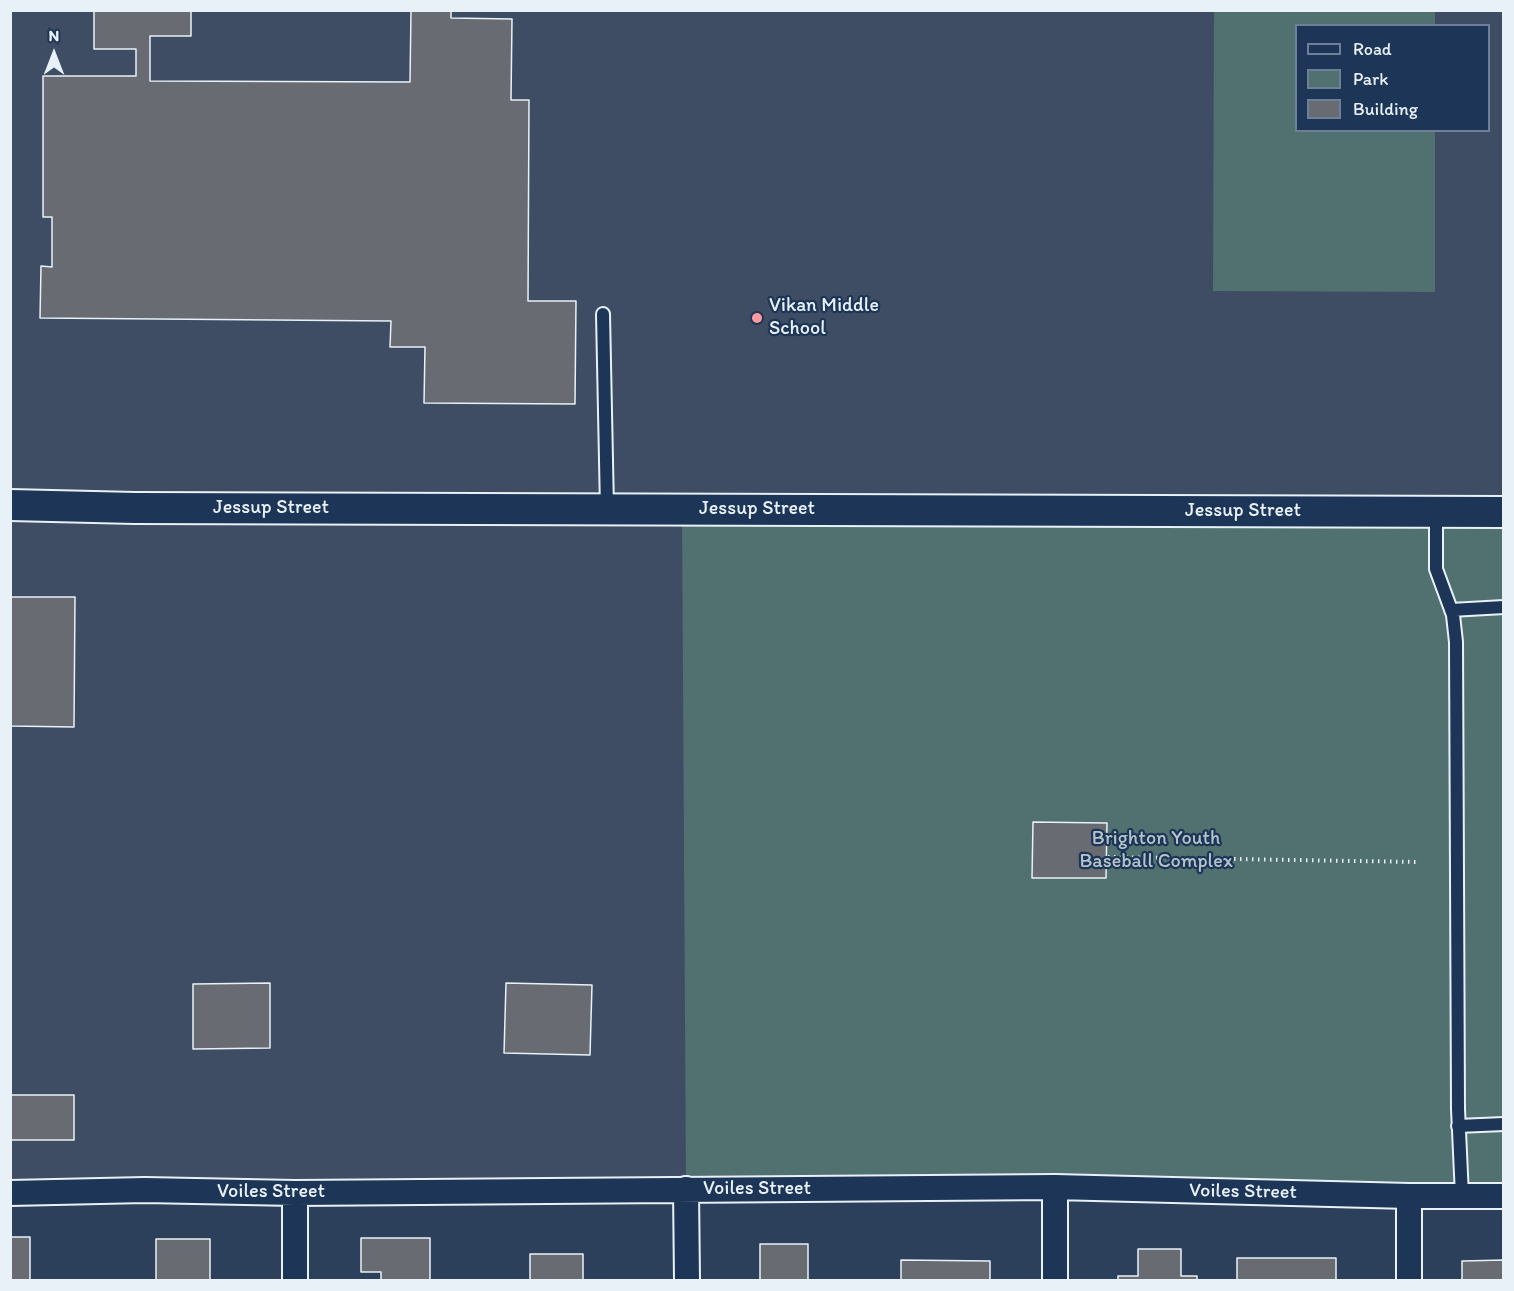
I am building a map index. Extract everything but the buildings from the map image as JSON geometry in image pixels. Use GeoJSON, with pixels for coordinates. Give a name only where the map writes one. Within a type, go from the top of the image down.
{"type":"FeatureCollection","features":[{"type":"Feature","properties":{"kind":"street","name":"Jessup Street"},"geometry":{"type":"LineString","coordinates":[[10,505],[135,508],[1503,512]]}},
{"type":"Feature","properties":{"kind":"street","name":"Voiles Street"},"geometry":{"type":"LineString","coordinates":[[10,1193],[146,1190],[295,1193],[1055,1188],[1503,1196]]}},
{"type":"Feature","properties":{"kind":"street"},"geometry":{"type":"LineString","coordinates":[[1055,1188],[1055,1281]]}},
{"type":"Feature","properties":{"kind":"street"},"geometry":{"type":"LineString","coordinates":[[686,1189],[687,1281]]}},
{"type":"Feature","properties":{"kind":"street"},"geometry":{"type":"LineString","coordinates":[[295,1193],[295,1281]]}},
{"type":"Feature","properties":{"kind":"street"},"geometry":{"type":"LineString","coordinates":[[1408,1196],[1409,1281]]}},
{"type":"Feature","properties":{"kind":"lane"},"geometry":{"type":"LineString","coordinates":[[603,314],[607,509]]}},
{"type":"Feature","properties":{"kind":"lane"},"geometry":{"type":"LineString","coordinates":[[1436,511],[1436,569],[1453,615],[1456,642],[1458,1126],[1462,1196]]}},
{"type":"Feature","properties":{"kind":"lane"},"geometry":{"type":"LineString","coordinates":[[1451,610],[1503,607]]}},
{"type":"Feature","properties":{"kind":"lane"},"geometry":{"type":"LineString","coordinates":[[1458,1126],[1503,1124]]}},
{"type":"Feature","properties":{"kind":"path"},"geometry":{"type":"LineString","coordinates":[[1108,857],[1419,862]]}},
{"type":"Feature","properties":{"kind":"shaded area"},"geometry":{"type":"Polygon","coordinates":[[[10,11],[1503,11],[1503,512],[686,1189],[11,1193],[10,11]]]}},
{"type":"Feature","properties":{"kind":"green space"},"geometry":{"type":"Polygon","coordinates":[[[1214,11],[1435,11],[1435,24],[1295,24],[1295,132],[1435,132],[1435,292],[1213,291],[1214,11]]]}},
{"type":"Feature","properties":{"kind":"green space","name":"Brighton Youth Baseball Complex"},"geometry":{"type":"Polygon","coordinates":[[[682,509],[1503,512],[1503,1196],[686,1189],[682,509]]]}},
{"type":"Feature","properties":{"kind":"place","name":"Vikan Middle School"},"geometry":{"type":"Point","coordinates":[757,318]}}]}
